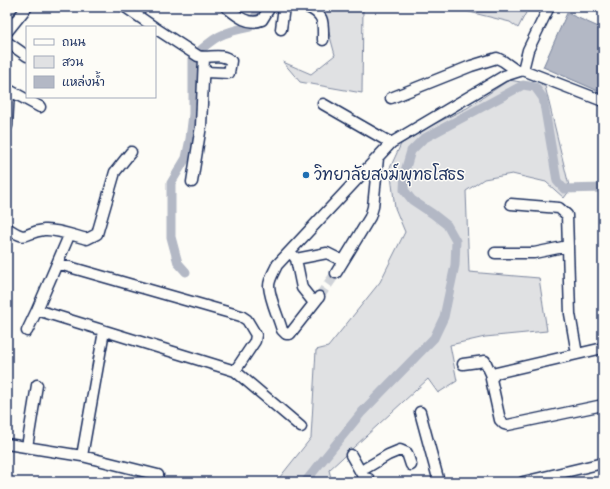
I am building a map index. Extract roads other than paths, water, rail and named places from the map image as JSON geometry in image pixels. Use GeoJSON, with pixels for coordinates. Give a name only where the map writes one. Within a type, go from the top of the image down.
{"type":"FeatureCollection","features":[{"type":"Feature","properties":{"kind":"street"},"geometry":{"type":"LineString","coordinates":[[7,32],[27,7]]}},
{"type":"Feature","properties":{"kind":"street"},"geometry":{"type":"LineString","coordinates":[[125,7],[153,26]]}},
{"type":"Feature","properties":{"kind":"street"},"geometry":{"type":"LineString","coordinates":[[226,7],[239,18],[252,21],[262,20],[270,7]]}},
{"type":"Feature","properties":{"kind":"street"},"geometry":{"type":"LineString","coordinates":[[281,29],[284,7]]}},
{"type":"Feature","properties":{"kind":"street"},"geometry":{"type":"LineString","coordinates":[[307,7],[316,12],[322,19],[323,40]]}},
{"type":"Feature","properties":{"kind":"street"},"geometry":{"type":"LineString","coordinates":[[520,71],[528,50],[549,7]]}},
{"type":"Feature","properties":{"kind":"street"},"geometry":{"type":"LineString","coordinates":[[156,28],[198,55],[223,57],[230,61],[229,73],[204,72]]}},
{"type":"Feature","properties":{"kind":"street"},"geometry":{"type":"LineString","coordinates":[[7,42],[26,55]]}},
{"type":"Feature","properties":{"kind":"street"},"geometry":{"type":"LineString","coordinates":[[192,182],[201,126],[204,72],[198,55]]}},
{"type":"Feature","properties":{"kind":"street"},"geometry":{"type":"LineString","coordinates":[[391,98],[470,66],[496,58],[503,60],[520,71],[603,101]]}},
{"type":"Feature","properties":{"kind":"street"},"geometry":{"type":"LineString","coordinates":[[293,255],[302,288],[317,300],[290,334],[286,334],[282,330],[269,286],[277,266],[293,255],[391,143],[504,76],[520,71]]}},
{"type":"Feature","properties":{"kind":"street"},"geometry":{"type":"LineString","coordinates":[[7,126],[8,89],[40,107]]}},
{"type":"Feature","properties":{"kind":"street"},"geometry":{"type":"LineString","coordinates":[[323,104],[391,143]]}},
{"type":"Feature","properties":{"kind":"street"},"geometry":{"type":"LineString","coordinates":[[7,228],[21,237],[26,237],[44,230],[88,239],[93,238],[97,234],[116,172],[131,152]]}},
{"type":"Feature","properties":{"kind":"street"},"geometry":{"type":"LineString","coordinates":[[336,273],[370,217],[373,207],[378,158]]}},
{"type":"Feature","properties":{"kind":"street"},"geometry":{"type":"LineString","coordinates":[[511,204],[559,208],[567,215],[570,314],[576,354]]}},
{"type":"Feature","properties":{"kind":"street"},"geometry":{"type":"LineString","coordinates":[[27,331],[59,264],[68,238]]}},
{"type":"Feature","properties":{"kind":"street"},"geometry":{"type":"LineString","coordinates":[[495,253],[534,253],[568,246]]}},
{"type":"Feature","properties":{"kind":"street"},"geometry":{"type":"LineString","coordinates":[[293,255],[327,253],[344,261]]}},
{"type":"Feature","properties":{"kind":"street"},"geometry":{"type":"LineString","coordinates":[[59,264],[241,316],[247,320],[256,335],[254,341],[235,371]]}},
{"type":"Feature","properties":{"kind":"street"},"geometry":{"type":"LineString","coordinates":[[37,310],[235,371],[301,427]]}},
{"type":"Feature","properties":{"kind":"street"},"geometry":{"type":"LineString","coordinates":[[82,456],[104,331]]}},
{"type":"Feature","properties":{"kind":"street"},"geometry":{"type":"LineString","coordinates":[[492,376],[496,373],[603,348]]}},
{"type":"Feature","properties":{"kind":"street"},"geometry":{"type":"LineString","coordinates":[[463,364],[485,361],[492,376],[491,379],[500,420],[504,424],[508,425],[603,405]]}},
{"type":"Feature","properties":{"kind":"street"},"geometry":{"type":"LineString","coordinates":[[27,447],[37,385]]}},
{"type":"Feature","properties":{"kind":"street"},"geometry":{"type":"LineString","coordinates":[[420,412],[439,482]]}},
{"type":"Feature","properties":{"kind":"street"},"geometry":{"type":"LineString","coordinates":[[7,444],[82,456],[158,475]]}},
{"type":"Feature","properties":{"kind":"street"},"geometry":{"type":"LineString","coordinates":[[370,480],[365,463],[400,450],[407,453],[411,465]]}},
{"type":"Feature","properties":{"kind":"street"},"geometry":{"type":"LineString","coordinates":[[351,454],[364,478],[370,480]]}},
{"type":"Feature","properties":{"kind":"street"},"geometry":{"type":"LineString","coordinates":[[523,482],[603,463]]}},
{"type":"Feature","properties":{"kind":"water"},"geometry":{"type":"Polygon","coordinates":[[[567,13],[603,29],[603,93],[543,67],[567,13]]]}},
{"type":"Feature","properties":{"kind":"waterway"},"geometry":{"type":"LineString","coordinates":[[186,272],[178,263],[171,237],[171,183],[186,158],[190,139],[193,114],[193,57],[219,36],[225,33],[250,27],[260,7]]}},
{"type":"Feature","properties":{"kind":"waterway"},"geometry":{"type":"LineString","coordinates":[[305,482],[362,412],[434,338],[444,317],[455,265],[456,241],[447,225],[412,200],[404,190],[405,171],[411,151],[423,139],[523,85],[535,87],[543,98],[557,181],[564,189],[603,188]]}},
{"type":"Feature","properties":{"kind":"tunnel"},"geometry":{"type":"LineString","coordinates":[[319,297],[336,273]]}},
{"type":"Feature","properties":{"kind":"place","name":"วิทยาลัยสงฆ์พุทธโสธร"},"geometry":{"type":"Point","coordinates":[306,175]}}]}
